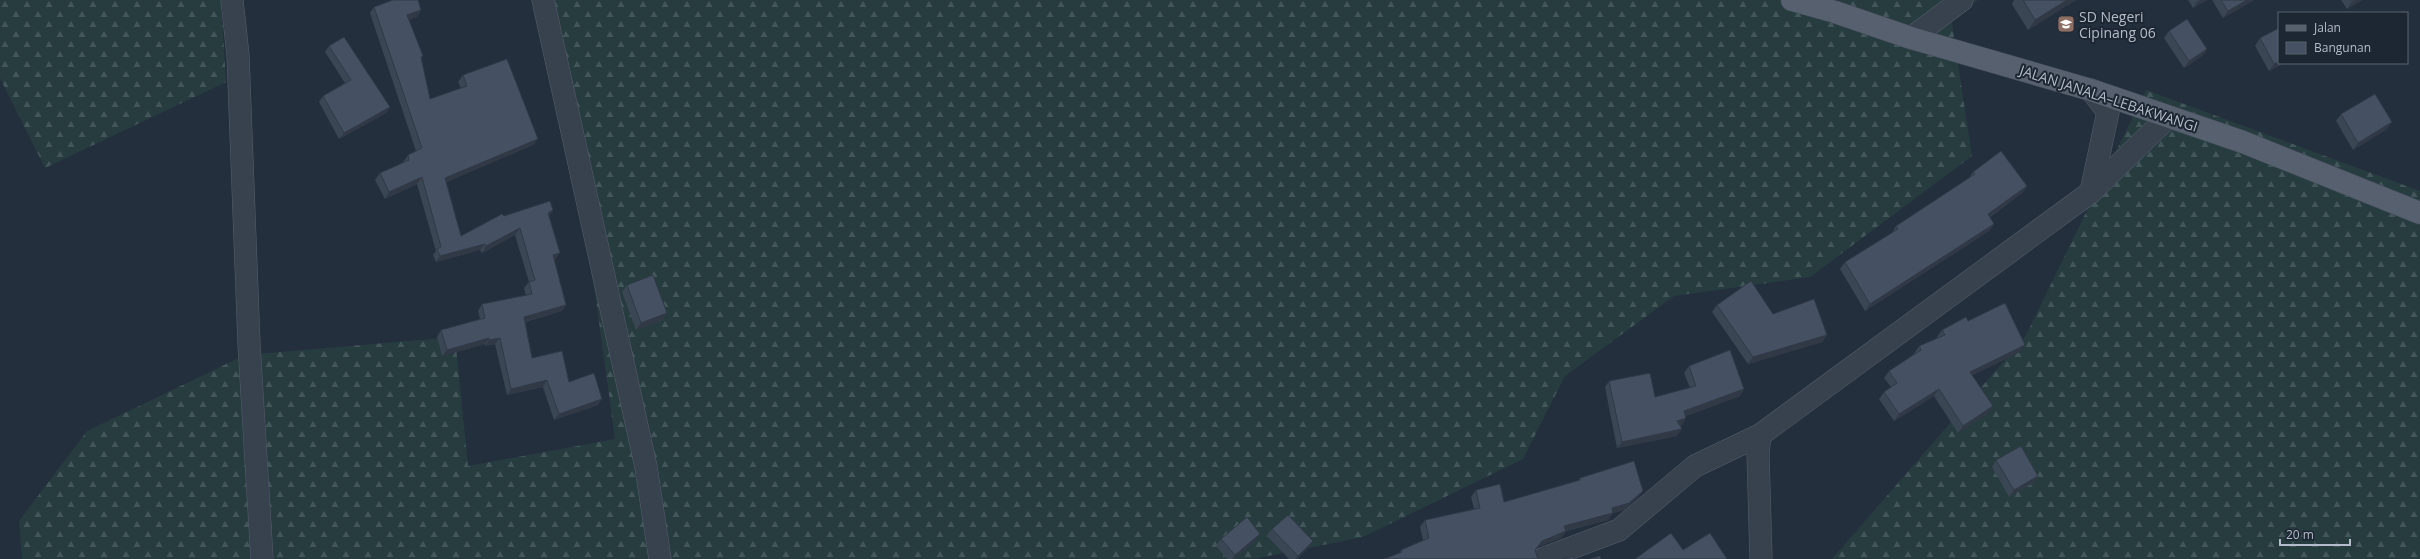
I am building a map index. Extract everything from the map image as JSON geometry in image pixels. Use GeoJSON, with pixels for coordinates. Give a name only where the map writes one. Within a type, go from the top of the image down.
{"type":"FeatureCollection","features":[{"type":"Feature","properties":{"kind":"main road","name":"JALAN JANALA–LEBAKWANGI"},"geometry":{"type":"LineString","coordinates":[[1792,0],[1835,12],[1911,38],[2091,90],[2243,142],[2420,214]]}},
{"type":"Feature","properties":{"kind":"street"},"geometry":{"type":"LineString","coordinates":[[232,0],[238,54],[249,344],[262,559]]}},
{"type":"Feature","properties":{"kind":"street"},"geometry":{"type":"LineString","coordinates":[[543,0],[646,467],[660,559]]}},
{"type":"Feature","properties":{"kind":"street"},"geometry":{"type":"LineString","coordinates":[[1911,38],[1962,0]]}},
{"type":"Feature","properties":{"kind":"street"},"geometry":{"type":"LineString","coordinates":[[2091,90],[2108,112],[2091,192]]}},
{"type":"Feature","properties":{"kind":"street"},"geometry":{"type":"LineString","coordinates":[[1542,559],[1619,530],[1695,466],[1760,435],[2091,192],[2168,117]]}},
{"type":"Feature","properties":{"kind":"street"},"geometry":{"type":"LineString","coordinates":[[1760,435],[1758,453],[1761,559]]}},
{"type":"Feature","properties":{"kind":"green space"},"geometry":{"type":"Polygon","coordinates":[[[0,0],[221,0],[226,82],[45,168],[0,78],[0,0]]]}},
{"type":"Feature","properties":{"kind":"green space"},"geometry":{"type":"Polygon","coordinates":[[[555,0],[1978,0],[1951,18],[1972,156],[1810,277],[1674,296],[1565,376],[1523,459],[1363,537],[1254,559],[22,559],[19,521],[87,431],[245,355],[455,337],[468,466],[615,439],[555,0]]]}},
{"type":"Feature","properties":{"kind":"green space"},"geometry":{"type":"Polygon","coordinates":[[[2146,90],[2420,191],[2420,559],[1832,559],[2025,337],[2146,90]]]}},
{"type":"Feature","properties":{"kind":"building"},"geometry":{"type":"Polygon","coordinates":[[[393,0],[418,0],[421,10],[407,15],[423,56],[421,57],[430,99],[467,86],[463,75],[507,59],[538,139],[445,178],[461,236],[502,214],[504,216],[550,201],[553,210],[548,213],[560,253],[553,255],[566,305],[524,317],[532,358],[562,351],[569,382],[594,373],[602,399],[559,414],[547,380],[511,389],[500,338],[489,340],[489,338],[447,350],[441,330],[485,318],[482,304],[532,294],[529,282],[535,280],[520,228],[486,246],[485,244],[440,256],[437,249],[441,247],[422,177],[389,192],[380,173],[409,160],[408,155],[422,148],[374,7],[393,0]]]}},
{"type":"Feature","properties":{"kind":"building"},"geometry":{"type":"Polygon","coordinates":[[[2023,0],[2067,0],[2035,20],[2023,0]]]}},
{"type":"Feature","properties":{"kind":"building"},"geometry":{"type":"Polygon","coordinates":[[[2221,0],[2247,0],[2228,11],[2221,0]]]}},
{"type":"Feature","properties":{"kind":"building"},"geometry":{"type":"Polygon","coordinates":[[[2187,19],[2207,49],[2189,61],[2169,31],[2187,19]]]}},
{"type":"Feature","properties":{"kind":"building"},"geometry":{"type":"Polygon","coordinates":[[[2278,29],[2278,62],[2274,64],[2260,38],[2278,29]]]}},
{"type":"Feature","properties":{"kind":"building"},"geometry":{"type":"Polygon","coordinates":[[[344,37],[390,107],[344,133],[323,96],[351,80],[329,46],[344,37]]]}},
{"type":"Feature","properties":{"kind":"building"},"geometry":{"type":"Polygon","coordinates":[[[2375,94],[2392,122],[2358,143],[2341,114],[2375,94]]]}},
{"type":"Feature","properties":{"kind":"building"},"geometry":{"type":"Polygon","coordinates":[[[2001,151],[2027,186],[1988,214],[1994,224],[1870,304],[1845,262],[1898,229],[1896,226],[1975,174],[1973,172],[2001,151]]]}},
{"type":"Feature","properties":{"kind":"building"},"geometry":{"type":"Polygon","coordinates":[[[653,275],[667,313],[641,323],[627,285],[653,275]]]}},
{"type":"Feature","properties":{"kind":"building"},"geometry":{"type":"Polygon","coordinates":[[[1751,281],[1773,314],[1814,299],[1827,335],[1753,357],[1717,305],[1751,281]]]}},
{"type":"Feature","properties":{"kind":"building"},"geometry":{"type":"Polygon","coordinates":[[[2005,303],[2025,345],[1970,372],[1993,406],[1963,426],[1939,389],[1899,414],[1884,392],[1897,383],[1889,371],[1921,350],[1919,346],[1945,335],[1942,330],[1966,317],[1968,321],[2005,303]]]}},
{"type":"Feature","properties":{"kind":"building"},"geometry":{"type":"Polygon","coordinates":[[[1730,350],[1744,389],[1684,411],[1686,418],[1677,421],[1682,429],[1622,442],[1609,381],[1650,373],[1655,397],[1696,386],[1689,366],[1730,350]]]}},
{"type":"Feature","properties":{"kind":"building"},"geometry":{"type":"Polygon","coordinates":[[[2021,446],[2038,476],[2014,490],[1996,460],[2021,446]]]}},
{"type":"Feature","properties":{"kind":"building"},"geometry":{"type":"Polygon","coordinates":[[[1634,461],[1643,491],[1629,503],[1612,508],[1613,513],[1564,526],[1566,531],[1542,541],[1535,550],[1538,559],[1384,559],[1402,552],[1401,550],[1429,538],[1425,520],[1480,508],[1476,490],[1500,484],[1504,502],[1580,480],[1580,478],[1634,461]]]}},
{"type":"Feature","properties":{"kind":"building"},"geometry":{"type":"Polygon","coordinates":[[[1288,515],[1313,541],[1298,556],[1272,529],[1288,515]]]}},
{"type":"Feature","properties":{"kind":"building"},"geometry":{"type":"Polygon","coordinates":[[[1247,517],[1260,534],[1235,555],[1221,539],[1247,517]]]}},
{"type":"Feature","properties":{"kind":"building"},"geometry":{"type":"Polygon","coordinates":[[[1671,533],[1683,550],[1710,533],[1727,559],[1635,559],[1671,533]]]}},
{"type":"Feature","properties":{"kind":"building"},"geometry":{"type":"Polygon","coordinates":[[[1573,556],[1574,559],[1562,559],[1573,556]]]}},
{"type":"Feature","properties":{"kind":"building"},"geometry":{"type":"Polygon","coordinates":[[[1600,556],[1601,559],[1590,559],[1600,556]]]}},
{"type":"Feature","properties":{"kind":"place","name":"SD Negeri Cipinang 06"},"geometry":{"type":"Point","coordinates":[2066,24]}}]}
